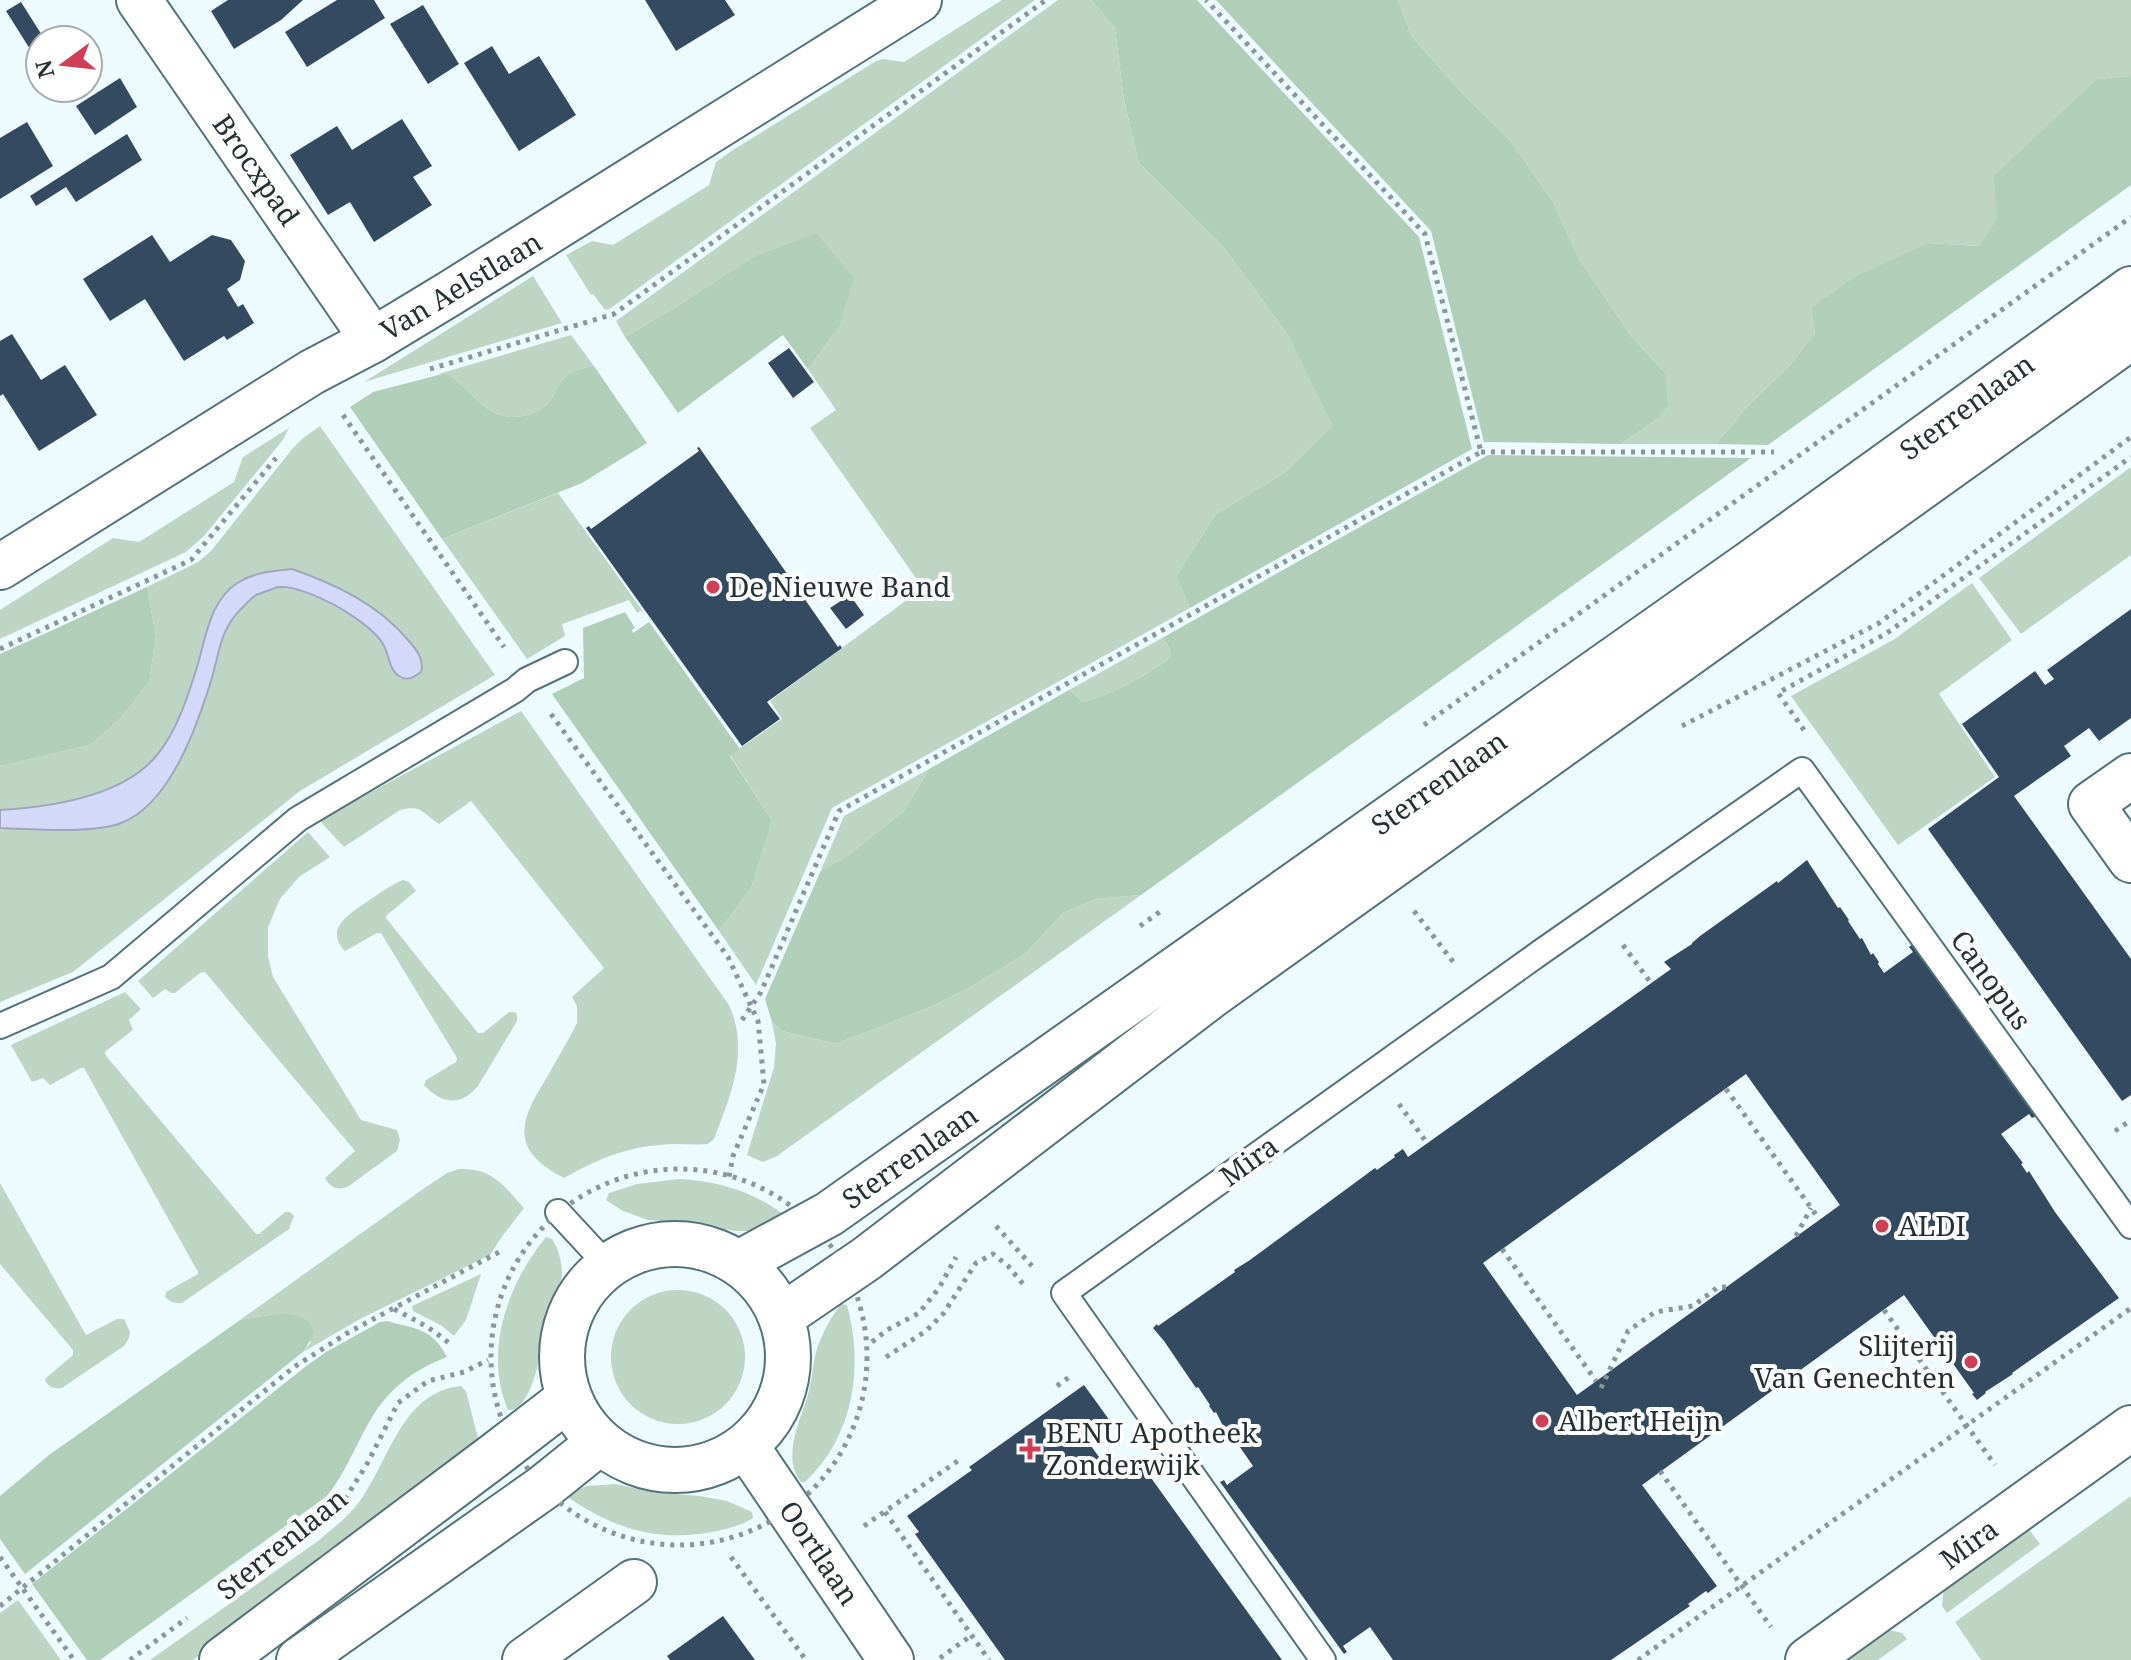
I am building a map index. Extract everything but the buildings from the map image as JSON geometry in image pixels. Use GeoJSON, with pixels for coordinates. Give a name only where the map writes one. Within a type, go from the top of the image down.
{"type":"FeatureCollection","features":[{"type":"Feature","properties":{"kind":"street","name":"Brocxpad"},"geometry":{"type":"LineString","coordinates":[[139,0],[373,340]]}},
{"type":"Feature","properties":{"kind":"street","name":"Van Aelstlaan"},"geometry":{"type":"LineString","coordinates":[[0,567],[312,372],[373,340],[919,0]]}},
{"type":"Feature","properties":{"kind":"street","name":"Sterrenlaan"},"geometry":{"type":"LineString","coordinates":[[739,1263],[814,1224],[1740,571],[2131,289]]}},
{"type":"Feature","properties":{"kind":"street","name":"Sterrenlaan"},"geometry":{"type":"LineString","coordinates":[[781,1317],[851,1271],[1212,995],[2131,337]]}},
{"type":"Feature","properties":{"kind":"street"},"geometry":{"type":"LineString","coordinates":[[2131,776],[2091,804],[2131,860]]}},
{"type":"Feature","properties":{"kind":"street"},"geometry":{"type":"LineString","coordinates":[[673,1244],[707,1248],[739,1263],[763,1287],[781,1317],[789,1352],[784,1387],[771,1419],[746,1446],[720,1462],[689,1471],[657,1470],[626,1460],[600,1442],[569,1398],[562,1370],[565,1331],[580,1295],[608,1266],[638,1250],[673,1244]]}},
{"type":"Feature","properties":{"kind":"street","name":"Sterrenlaan"},"geometry":{"type":"LineString","coordinates":[[222,1660],[569,1398]]}},
{"type":"Feature","properties":{"kind":"street","name":"Mira"},"geometry":{"type":"LineString","coordinates":[[1792,1648],[2131,1428]]}},
{"type":"Feature","properties":{"kind":"street"},"geometry":{"type":"LineString","coordinates":[[299,1660],[544,1487],[600,1442]]}},
{"type":"Feature","properties":{"kind":"street","name":"Oortlaan"},"geometry":{"type":"LineString","coordinates":[[746,1446],[891,1660]]}},
{"type":"Feature","properties":{"kind":"street"},"geometry":{"type":"LineString","coordinates":[[525,1660],[634,1582]]}},
{"type":"Feature","properties":{"kind":"lane"},"geometry":{"type":"LineString","coordinates":[[0,1026],[111,977],[298,819],[527,680],[565,662]]}},
{"type":"Feature","properties":{"kind":"lane","name":"Mira"},"geometry":{"type":"LineString","coordinates":[[1064,1293],[1802,770]]}},
{"type":"Feature","properties":{"kind":"lane","name":"Canopus"},"geometry":{"type":"LineString","coordinates":[[1802,770],[2131,1226]]}},
{"type":"Feature","properties":{"kind":"lane"},"geometry":{"type":"LineString","coordinates":[[558,1212],[608,1266]]}},
{"type":"Feature","properties":{"kind":"lane"},"geometry":{"type":"LineString","coordinates":[[1064,1293],[1323,1660]]}},
{"type":"Feature","properties":{"kind":"path"},"geometry":{"type":"LineString","coordinates":[[430,369],[614,314],[1046,0]]}},
{"type":"Feature","properties":{"kind":"path"},"geometry":{"type":"LineString","coordinates":[[1206,0],[1425,234],[1481,452]]}},
{"type":"Feature","properties":{"kind":"path","name":"Sterrenlaan"},"geometry":{"type":"LineString","coordinates":[[1420,729],[2131,217]]}},
{"type":"Feature","properties":{"kind":"path"},"geometry":{"type":"LineString","coordinates":[[312,372],[527,680],[728,957],[758,1021],[764,1084],[733,1156],[729,1177]]}},
{"type":"Feature","properties":{"kind":"path"},"geometry":{"type":"LineString","coordinates":[[1672,731],[1879,623],[2131,437]]}},
{"type":"Feature","properties":{"kind":"path"},"geometry":{"type":"LineString","coordinates":[[742,1020],[761,992],[839,811],[1481,452],[1774,452]]}},
{"type":"Feature","properties":{"kind":"path"},"geometry":{"type":"LineString","coordinates":[[0,649],[191,560],[278,456]]}},
{"type":"Feature","properties":{"kind":"path"},"geometry":{"type":"LineString","coordinates":[[1802,770],[1823,756],[1778,693],[1887,633],[2131,457]]}},
{"type":"Feature","properties":{"kind":"path"},"geometry":{"type":"LineString","coordinates":[[1135,930],[1173,903]]}},
{"type":"Feature","properties":{"kind":"path"},"geometry":{"type":"LineString","coordinates":[[1411,907],[1480,996]]}},
{"type":"Feature","properties":{"kind":"path"},"geometry":{"type":"LineString","coordinates":[[1726,1089],[1819,1219]]}},
{"type":"Feature","properties":{"kind":"path"},"geometry":{"type":"LineString","coordinates":[[681,1169],[729,1177],[775,1194],[814,1224],[851,1271],[872,1342],[854,1413],[833,1463],[790,1510],[751,1529],[709,1541],[659,1548],[589,1524],[544,1487],[504,1430],[488,1360],[497,1311],[519,1260],[535,1235],[558,1212],[603,1182],[681,1169]]}},
{"type":"Feature","properties":{"kind":"path"},"geometry":{"type":"LineString","coordinates":[[775,1194],[781,1188]]}},
{"type":"Feature","properties":{"kind":"path"},"geometry":{"type":"LineString","coordinates":[[1796,1236],[1811,1208]]}},
{"type":"Feature","properties":{"kind":"path"},"geometry":{"type":"LineString","coordinates":[[987,1216],[1040,1276],[1064,1293]]}},
{"type":"Feature","properties":{"kind":"path"},"geometry":{"type":"LineString","coordinates":[[1502,1249],[1596,1381]]}},
{"type":"Feature","properties":{"kind":"path"},"geometry":{"type":"LineString","coordinates":[[872,1342],[919,1313],[939,1288],[960,1250]]}},
{"type":"Feature","properties":{"kind":"path"},"geometry":{"type":"LineString","coordinates":[[0,1606],[294,1367],[349,1332],[501,1251]]}},
{"type":"Feature","properties":{"kind":"path"},"geometry":{"type":"LineString","coordinates":[[886,1357],[926,1331],[943,1314],[976,1263],[993,1254],[1008,1266],[1030,1295]]}},
{"type":"Feature","properties":{"kind":"path"},"geometry":{"type":"LineString","coordinates":[[1601,1388],[1628,1331],[1655,1312],[1693,1306],[1718,1287],[1727,1287]]}},
{"type":"Feature","properties":{"kind":"path"},"geometry":{"type":"LineString","coordinates":[[1638,1660],[2131,1308]]}},
{"type":"Feature","properties":{"kind":"path"},"geometry":{"type":"LineString","coordinates":[[393,1309],[423,1323],[452,1346]]}},
{"type":"Feature","properties":{"kind":"path","name":"Sterrenlaan"},"geometry":{"type":"LineString","coordinates":[[335,1508],[346,1498],[367,1464],[398,1403],[428,1381],[464,1372],[488,1360]]}},
{"type":"Feature","properties":{"kind":"path"},"geometry":{"type":"LineString","coordinates":[[1057,1386],[1082,1368]]}},
{"type":"Feature","properties":{"kind":"path"},"geometry":{"type":"LineString","coordinates":[[855,1532],[962,1458]]}},
{"type":"Feature","properties":{"kind":"path"},"geometry":{"type":"LineString","coordinates":[[1660,1471],[1742,1586],[1792,1648]]}},
{"type":"Feature","properties":{"kind":"path"},"geometry":{"type":"LineString","coordinates":[[885,1512],[989,1660]]}},
{"type":"Feature","properties":{"kind":"path"},"geometry":{"type":"LineString","coordinates":[[0,1557],[74,1660]]}},
{"type":"Feature","properties":{"kind":"path"},"geometry":{"type":"LineString","coordinates":[[731,1557],[806,1660]]}},
{"type":"Feature","properties":{"kind":"path","name":"Sterrenlaan"},"geometry":{"type":"LineString","coordinates":[[130,1660],[190,1615]]}},
{"type":"Feature","properties":{"kind":"path"},"geometry":{"type":"LineString","coordinates":[[937,1660],[972,1635]]}},
{"type":"Feature","properties":{"kind":"green space"},"geometry":{"type":"Polygon","coordinates":[[[1002,0],[1035,0],[611,308],[605,310],[591,295],[566,255],[592,241],[613,245],[709,185],[716,162],[733,150],[876,61],[904,62],[1002,0]]]}},
{"type":"Feature","properties":{"kind":"green space"},"geometry":{"type":"Polygon","coordinates":[[[1058,0],[1091,0],[1115,28],[1124,100],[1139,163],[1223,246],[1288,335],[1334,426],[1284,473],[1216,514],[1176,576],[1190,608],[832,808],[756,985],[719,931],[751,888],[772,821],[730,755],[782,719],[770,701],[923,588],[810,428],[836,410],[808,369],[839,327],[689,299],[625,337],[616,321],[1058,0]]]}},
{"type":"Feature","properties":{"kind":"green space"},"geometry":{"type":"Polygon","coordinates":[[[1091,0],[1197,0],[1419,237],[1472,449],[1190,608],[1176,576],[1216,514],[1284,473],[1333,426],[1288,335],[1223,246],[1139,163],[1124,100],[1115,28],[1091,0]]]}},
{"type":"Feature","properties":{"kind":"green space"},"geometry":{"type":"Polygon","coordinates":[[[1216,0],[1398,0],[1412,37],[1510,140],[1553,202],[1579,259],[1631,336],[1665,373],[1668,405],[1657,419],[1621,444],[1484,442],[1431,231],[1216,0]]]}},
{"type":"Feature","properties":{"kind":"green space"},"geometry":{"type":"Polygon","coordinates":[[[1398,0],[2131,0],[2131,76],[2097,79],[1979,246],[1929,243],[1811,308],[1815,333],[1790,365],[1746,408],[1716,444],[1621,444],[1657,419],[1665,373],[1631,336],[1579,259],[1553,202],[1510,140],[1412,37],[1398,0]]]}},
{"type":"Feature","properties":{"kind":"green space"},"geometry":{"type":"Polygon","coordinates":[[[2131,76],[2131,185],[1768,445],[1716,444],[1746,408],[1790,365],[1815,333],[1811,308],[1856,276],[1929,243],[1979,246],[1997,219],[1994,176],[2097,79],[2131,76]]]}},
{"type":"Feature","properties":{"kind":"green space"},"geometry":{"type":"Polygon","coordinates":[[[816,233],[854,278],[839,327],[808,369],[783,335],[678,413],[625,337],[754,257],[816,233]]]}},
{"type":"Feature","properties":{"kind":"green space"},"geometry":{"type":"Polygon","coordinates":[[[533,276],[562,323],[364,382],[533,276]]]}},
{"type":"Feature","properties":{"kind":"green space"},"geometry":{"type":"Polygon","coordinates":[[[571,335],[594,366],[568,375],[548,404],[530,414],[508,417],[495,413],[446,373],[435,375],[571,335]]]}},
{"type":"Feature","properties":{"kind":"green space"},"geometry":{"type":"Polygon","coordinates":[[[594,366],[647,443],[582,483],[442,539],[350,407],[373,392],[446,373],[495,413],[508,417],[523,416],[548,404],[568,375],[594,366]]]}},
{"type":"Feature","properties":{"kind":"green space"},"geometry":{"type":"Polygon","coordinates":[[[320,426],[495,675],[300,791],[73,972],[0,1002],[0,828],[88,829],[188,743],[211,682],[222,637],[233,617],[254,596],[279,587],[305,592],[366,624],[383,644],[393,671],[423,666],[417,651],[397,627],[359,599],[313,576],[219,600],[174,728],[160,751],[142,769],[100,792],[76,799],[0,810],[0,766],[90,745],[121,718],[149,682],[156,636],[147,587],[198,562],[211,551],[293,448],[320,426]]]}},
{"type":"Feature","properties":{"kind":"green space"},"geometry":{"type":"Polygon","coordinates":[[[289,428],[283,440],[204,536],[186,552],[0,639],[0,610],[113,538],[139,542],[234,482],[243,457],[289,428]]]}},
{"type":"Feature","properties":{"kind":"green space"},"geometry":{"type":"Polygon","coordinates":[[[1488,455],[1751,458],[1141,895],[1096,899],[1063,913],[1026,953],[976,984],[935,1005],[836,1044],[782,1031],[772,1022],[765,999],[821,870],[846,857],[904,811],[929,769],[1069,690],[1083,702],[1117,690],[1141,677],[1171,657],[1169,647],[1162,638],[1488,455]]]}},
{"type":"Feature","properties":{"kind":"green space"},"geometry":{"type":"Polygon","coordinates":[[[2131,467],[2131,555],[2021,634],[1979,578],[2131,467]]]}},
{"type":"Feature","properties":{"kind":"green space"},"geometry":{"type":"Polygon","coordinates":[[[558,493],[642,610],[637,613],[629,600],[562,624],[565,636],[527,659],[442,539],[558,493]]]}},
{"type":"Feature","properties":{"kind":"green space"},"geometry":{"type":"Polygon","coordinates":[[[1972,583],[2012,640],[1939,694],[1995,777],[1898,845],[1791,696],[1893,640],[1972,583]]]}},
{"type":"Feature","properties":{"kind":"green space"},"geometry":{"type":"Polygon","coordinates":[[[147,587],[156,636],[149,682],[121,718],[90,745],[0,766],[0,654],[147,587]]]}},
{"type":"Feature","properties":{"kind":"green space"},"geometry":{"type":"Polygon","coordinates":[[[625,612],[635,628],[633,633],[649,622],[740,749],[730,756],[772,821],[751,888],[719,931],[552,694],[584,678],[583,628],[625,612]]]}},
{"type":"Feature","properties":{"kind":"green space"},"geometry":{"type":"Polygon","coordinates":[[[1162,638],[1169,647],[1171,657],[1129,684],[1083,702],[1069,690],[1162,638]]]}},
{"type":"Feature","properties":{"kind":"green space"},"geometry":{"type":"Polygon","coordinates":[[[521,711],[729,1005],[738,1039],[736,1073],[714,1139],[708,1144],[659,1145],[631,1150],[604,1158],[564,1178],[546,1167],[527,1145],[524,1134],[526,1121],[537,1093],[577,1023],[577,1006],[572,997],[604,968],[471,801],[439,824],[418,809],[400,810],[344,847],[319,820],[521,711]]]}},
{"type":"Feature","properties":{"kind":"green space"},"geometry":{"type":"Polygon","coordinates":[[[929,769],[904,811],[846,857],[821,870],[844,816],[929,769]]]}},
{"type":"Feature","properties":{"kind":"green space"},"geometry":{"type":"Polygon","coordinates":[[[308,832],[330,857],[299,877],[280,899],[268,927],[268,956],[273,977],[361,1120],[397,1130],[400,1140],[397,1151],[342,1188],[332,1186],[325,1178],[355,1151],[205,972],[175,993],[165,989],[153,998],[138,981],[308,832]]]}},
{"type":"Feature","properties":{"kind":"green space"},"geometry":{"type":"Polygon","coordinates":[[[403,880],[416,891],[386,918],[478,1033],[483,1033],[509,1012],[517,1014],[517,1021],[478,1086],[458,1100],[437,1096],[424,1085],[426,1080],[456,1062],[457,1058],[381,933],[345,951],[337,935],[347,916],[403,880]]]}},
{"type":"Feature","properties":{"kind":"green space"},"geometry":{"type":"Polygon","coordinates":[[[1141,895],[777,1156],[763,1162],[747,1155],[774,1067],[776,1044],[772,1022],[782,1031],[836,1044],[935,1005],[976,984],[1026,953],[1063,913],[1096,899],[1141,895]]]}},
{"type":"Feature","properties":{"kind":"green space"},"geometry":{"type":"Polygon","coordinates":[[[125,992],[141,1009],[129,1020],[133,1030],[106,1051],[107,1057],[256,1234],[285,1212],[294,1216],[289,1229],[182,1303],[169,1300],[165,1297],[166,1292],[198,1272],[84,1068],[50,1085],[43,1078],[32,1082],[11,1045],[125,992]]]}},
{"type":"Feature","properties":{"kind":"green space"},"geometry":{"type":"Polygon","coordinates":[[[459,1169],[489,1175],[524,1208],[490,1255],[362,1318],[303,1352],[311,1342],[269,1315],[240,1320],[423,1189],[459,1169]]]}},
{"type":"Feature","properties":{"kind":"green space"},"geometry":{"type":"Polygon","coordinates":[[[679,1179],[736,1189],[787,1217],[759,1231],[735,1231],[648,1220],[623,1211],[606,1200],[609,1193],[637,1184],[679,1179]]]}},
{"type":"Feature","properties":{"kind":"green space"},"geometry":{"type":"Polygon","coordinates":[[[0,1183],[86,1335],[117,1319],[124,1319],[130,1332],[124,1346],[62,1388],[51,1387],[45,1379],[73,1355],[73,1350],[0,1264],[0,1183]]]}},
{"type":"Feature","properties":{"kind":"green space"},"geometry":{"type":"Polygon","coordinates":[[[546,1237],[552,1239],[558,1252],[562,1275],[559,1291],[531,1386],[525,1399],[508,1410],[498,1365],[503,1319],[521,1275],[546,1237]]]}},
{"type":"Feature","properties":{"kind":"green space"},"geometry":{"type":"Polygon","coordinates":[[[481,1274],[466,1320],[454,1336],[413,1311],[412,1306],[481,1274]]]}},
{"type":"Feature","properties":{"kind":"green space"},"geometry":{"type":"Polygon","coordinates":[[[678,1290],[704,1295],[726,1309],[740,1331],[745,1357],[740,1383],[726,1405],[704,1419],[678,1424],[652,1419],[630,1405],[616,1383],[611,1357],[616,1331],[630,1309],[652,1295],[678,1290]]]}},
{"type":"Feature","properties":{"kind":"green space"},"geometry":{"type":"Polygon","coordinates":[[[841,1304],[847,1305],[852,1329],[854,1376],[851,1400],[835,1444],[822,1464],[805,1482],[801,1482],[793,1462],[794,1440],[818,1345],[841,1304]]]}},
{"type":"Feature","properties":{"kind":"green space"},"geometry":{"type":"Polygon","coordinates":[[[288,1314],[305,1319],[313,1329],[314,1334],[303,1352],[25,1574],[0,1539],[0,1496],[49,1455],[240,1320],[288,1314]]]}},
{"type":"Feature","properties":{"kind":"green space"},"geometry":{"type":"Polygon","coordinates":[[[387,1321],[429,1335],[447,1357],[415,1373],[388,1395],[327,1496],[100,1660],[87,1660],[32,1584],[305,1367],[326,1352],[387,1321]]]}},
{"type":"Feature","properties":{"kind":"green space"},"geometry":{"type":"Polygon","coordinates":[[[461,1386],[466,1391],[479,1442],[262,1611],[193,1660],[150,1660],[340,1523],[370,1486],[410,1415],[424,1401],[441,1391],[461,1386]]]}},
{"type":"Feature","properties":{"kind":"green space"},"geometry":{"type":"Polygon","coordinates":[[[616,1484],[651,1492],[727,1501],[752,1512],[753,1518],[712,1532],[655,1534],[603,1518],[569,1498],[570,1492],[587,1486],[616,1484]]]}},
{"type":"Feature","properties":{"kind":"green space"},"geometry":{"type":"Polygon","coordinates":[[[2131,1496],[2131,1660],[1981,1660],[1955,1622],[2131,1496]]]}},
{"type":"Feature","properties":{"kind":"green space"},"geometry":{"type":"Polygon","coordinates":[[[2027,1527],[2040,1544],[1947,1613],[1942,1606],[1944,1586],[2027,1527]]]}},
{"type":"Feature","properties":{"kind":"green space"},"geometry":{"type":"Polygon","coordinates":[[[18,1600],[61,1660],[0,1660],[0,1613],[18,1600]]]}},
{"type":"Feature","properties":{"kind":"green space"},"geometry":{"type":"Polygon","coordinates":[[[1884,1629],[1902,1633],[1907,1639],[1878,1660],[1841,1660],[1884,1629]]]}},
{"type":"Feature","properties":{"kind":"water"},"geometry":{"type":"Polygon","coordinates":[[[292,569],[340,589],[383,616],[417,651],[422,663],[421,672],[408,679],[399,676],[376,635],[336,606],[291,588],[271,589],[252,598],[229,625],[204,702],[178,764],[167,783],[138,814],[121,823],[95,829],[0,828],[0,810],[85,797],[125,781],[143,769],[164,746],[176,724],[190,690],[210,620],[221,598],[245,579],[265,572],[292,569]]]}},
{"type":"Feature","properties":{"kind":"place","name":"De Nieuwe Band"},"geometry":{"type":"Point","coordinates":[713,587]}},
{"type":"Feature","properties":{"kind":"place","name":"ALDI"},"geometry":{"type":"Point","coordinates":[1882,1226]}},
{"type":"Feature","properties":{"kind":"place","name":"Slijterij Van Genechten"},"geometry":{"type":"Point","coordinates":[1971,1362]}},
{"type":"Feature","properties":{"kind":"place","name":"Albert Heijn"},"geometry":{"type":"Point","coordinates":[1542,1421]}},
{"type":"Feature","properties":{"kind":"place","name":"BENU Apotheek Zonderwijk"},"geometry":{"type":"Point","coordinates":[1030,1449]}}]}
